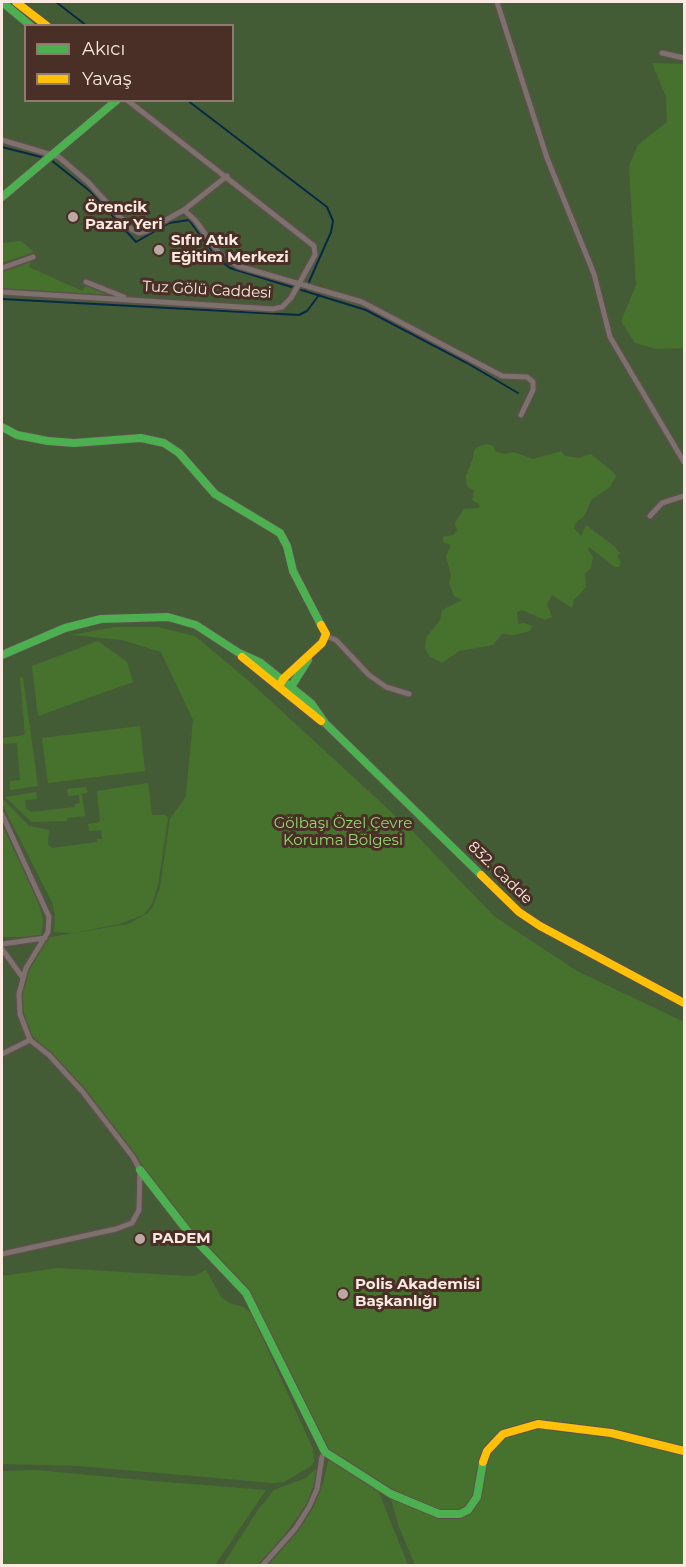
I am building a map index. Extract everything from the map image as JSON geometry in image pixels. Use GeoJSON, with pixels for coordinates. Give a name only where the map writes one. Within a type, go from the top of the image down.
{"type":"FeatureCollection","features":[{"type":"Feature","properties":{"kind":"street"},"geometry":{"type":"LineString","coordinates":[[16,2],[44,24]]}},
{"type":"Feature","properties":{"kind":"street"},"geometry":{"type":"LineString","coordinates":[[497,2],[547,158],[594,274],[610,337],[684,462]]}},
{"type":"Feature","properties":{"kind":"street"},"geometry":{"type":"LineString","coordinates":[[2,4],[28,24]]}},
{"type":"Feature","properties":{"kind":"street"},"geometry":{"type":"LineString","coordinates":[[663,53],[684,58]]}},
{"type":"Feature","properties":{"kind":"street"},"geometry":{"type":"LineString","coordinates":[[2,197],[115,102]]}},
{"type":"Feature","properties":{"kind":"street","name":"Tuz Gölü Caddesi"},"geometry":{"type":"LineString","coordinates":[[2,292],[273,309],[285,305],[301,287],[315,255],[314,246],[130,102]]}},
{"type":"Feature","properties":{"kind":"street"},"geometry":{"type":"LineString","coordinates":[[2,140],[50,158],[88,182],[135,231],[146,231],[184,210],[227,176]]}},
{"type":"Feature","properties":{"kind":"street"},"geometry":{"type":"LineString","coordinates":[[184,210],[226,260],[301,287],[371,306],[502,376],[527,377],[533,382],[533,390],[521,415]]}},
{"type":"Feature","properties":{"kind":"street"},"geometry":{"type":"LineString","coordinates":[[2,268],[33,257]]}},
{"type":"Feature","properties":{"kind":"street"},"geometry":{"type":"LineString","coordinates":[[86,282],[131,300]]}},
{"type":"Feature","properties":{"kind":"street"},"geometry":{"type":"LineString","coordinates":[[2,427],[17,435],[48,441],[74,443],[141,438],[171,447],[215,494],[280,532],[287,546],[293,571],[325,628],[326,636],[285,686]]}},
{"type":"Feature","properties":{"kind":"street"},"geometry":{"type":"LineString","coordinates":[[650,516],[662,504],[684,496]]}},
{"type":"Feature","properties":{"kind":"street","name":"832. Cadde"},"geometry":{"type":"LineString","coordinates":[[2,655],[77,624],[101,619],[146,616],[187,621],[239,653],[261,663],[285,686],[305,710],[325,723],[519,912],[540,926],[684,1003]]}},
{"type":"Feature","properties":{"kind":"street"},"geometry":{"type":"LineString","coordinates":[[326,636],[336,640],[369,675],[387,687],[409,694]]}},
{"type":"Feature","properties":{"kind":"street"},"geometry":{"type":"LineString","coordinates":[[285,686],[312,653]]}},
{"type":"Feature","properties":{"kind":"street"},"geometry":{"type":"LineString","coordinates":[[2,814],[47,910],[50,923],[45,938],[30,959],[23,978],[18,1004],[30,1040],[49,1055],[89,1099],[116,1132],[140,1170],[189,1233],[246,1293],[325,1452],[391,1494],[439,1514],[460,1514],[468,1510],[477,1497],[480,1472],[487,1450],[503,1434],[538,1424],[611,1433],[684,1451]]}},
{"type":"Feature","properties":{"kind":"street"},"geometry":{"type":"LineString","coordinates":[[2,944],[45,938]]}},
{"type":"Feature","properties":{"kind":"street"},"geometry":{"type":"LineString","coordinates":[[2,949],[23,978]]}},
{"type":"Feature","properties":{"kind":"street"},"geometry":{"type":"LineString","coordinates":[[2,1054],[30,1040]]}},
{"type":"Feature","properties":{"kind":"street"},"geometry":{"type":"LineString","coordinates":[[2,1254],[116,1229],[132,1222],[139,1210],[140,1170]]}},
{"type":"Feature","properties":{"kind":"street"},"geometry":{"type":"LineString","coordinates":[[262,1566],[295,1529],[309,1507],[317,1489],[322,1457]]}},
{"type":"Feature","properties":{"kind":"green space","name":"Gölbaşı Özel Çevre Koruma Bölgesi"},"geometry":{"type":"Polygon","coordinates":[[[2,2],[684,2],[684,1565],[2,1566],[2,2]]]}},
{"type":"Feature","properties":{"kind":"green space"},"geometry":{"type":"Polygon","coordinates":[[[652,63],[684,64],[684,348],[656,349],[635,343],[621,321],[636,285],[629,166],[638,145],[667,122],[666,97],[652,63]]]}},
{"type":"Feature","properties":{"kind":"green space"},"geometry":{"type":"Polygon","coordinates":[[[21,241],[34,252],[2,263],[2,243],[21,241]]]}},
{"type":"Feature","properties":{"kind":"green space"},"geometry":{"type":"Polygon","coordinates":[[[31,260],[29,267],[82,291],[86,285],[112,296],[2,289],[2,271],[31,260]]]}},
{"type":"Feature","properties":{"kind":"green space"},"geometry":{"type":"Polygon","coordinates":[[[488,444],[493,446],[495,451],[504,454],[514,452],[533,459],[561,451],[565,456],[579,458],[591,454],[613,472],[616,476],[610,487],[591,500],[585,515],[575,524],[574,528],[581,536],[586,525],[614,546],[620,553],[617,556],[621,562],[619,567],[615,567],[589,547],[588,550],[593,557],[591,568],[585,574],[586,587],[574,600],[572,608],[552,595],[547,604],[552,617],[545,620],[522,610],[517,612],[518,624],[524,623],[532,626],[530,631],[514,635],[502,634],[493,645],[459,651],[442,663],[429,656],[425,648],[426,638],[440,620],[442,610],[462,600],[454,596],[449,583],[451,575],[446,556],[451,545],[443,542],[443,537],[453,535],[457,531],[455,523],[464,509],[479,508],[480,505],[472,500],[474,490],[467,487],[466,476],[474,451],[477,447],[488,444]]]}},
{"type":"Feature","properties":{"kind":"green space","name":"Polis Akademisi Başkanlığı"},"geometry":{"type":"Polygon","coordinates":[[[115,627],[158,627],[195,636],[251,683],[413,832],[495,917],[577,971],[684,1022],[684,1565],[415,1565],[399,1527],[389,1493],[331,1456],[246,1293],[205,1250],[82,1091],[30,1040],[20,1014],[23,978],[45,938],[128,924],[148,913],[160,888],[170,819],[186,796],[193,720],[161,652],[122,640],[72,635],[115,627]]]}},
{"type":"Feature","properties":{"kind":"green space"},"geometry":{"type":"Polygon","coordinates":[[[98,641],[127,662],[133,682],[38,716],[32,666],[98,641]]]}},
{"type":"Feature","properties":{"kind":"green space"},"geometry":{"type":"Polygon","coordinates":[[[20,677],[23,678],[38,786],[10,790],[10,781],[20,780],[17,743],[2,744],[2,738],[25,735],[20,677]]]}},
{"type":"Feature","properties":{"kind":"green space"},"geometry":{"type":"Polygon","coordinates":[[[140,726],[145,771],[48,783],[42,738],[140,726]]]}},
{"type":"Feature","properties":{"kind":"green space"},"geometry":{"type":"Polygon","coordinates":[[[148,783],[152,815],[166,815],[168,818],[158,885],[152,904],[143,915],[119,924],[74,933],[54,932],[55,915],[52,902],[2,804],[2,798],[29,826],[49,830],[48,844],[52,848],[97,842],[97,839],[102,839],[101,830],[89,831],[88,824],[100,822],[97,791],[148,783]]]}},
{"type":"Feature","properties":{"kind":"green space"},"geometry":{"type":"Polygon","coordinates":[[[86,787],[88,792],[82,794],[85,816],[67,818],[67,821],[32,822],[5,797],[36,792],[37,799],[25,800],[26,808],[31,812],[75,807],[75,804],[80,803],[79,795],[68,796],[67,789],[86,787]]]}},
{"type":"Feature","properties":{"kind":"green space"},"geometry":{"type":"Polygon","coordinates":[[[2,825],[38,900],[43,920],[41,937],[2,937],[2,825]]]}},
{"type":"Feature","properties":{"kind":"green space"},"geometry":{"type":"Polygon","coordinates":[[[57,1268],[186,1276],[194,1276],[206,1270],[221,1297],[251,1313],[313,1449],[314,1462],[311,1466],[284,1482],[273,1483],[79,1466],[2,1464],[2,1276],[57,1268]]]}},
{"type":"Feature","properties":{"kind":"green space"},"geometry":{"type":"Polygon","coordinates":[[[332,1459],[374,1486],[379,1493],[408,1565],[266,1566],[300,1528],[314,1505],[323,1484],[328,1461],[332,1459]]]}},
{"type":"Feature","properties":{"kind":"green space"},"geometry":{"type":"Polygon","coordinates":[[[320,1465],[307,1504],[277,1545],[257,1565],[222,1566],[258,1510],[274,1490],[306,1478],[320,1465]]]}},
{"type":"Feature","properties":{"kind":"green space"},"geometry":{"type":"Polygon","coordinates":[[[36,1470],[266,1490],[215,1565],[2,1565],[2,1471],[36,1470]]]}},
{"type":"Feature","properties":{"kind":"waterway"},"geometry":{"type":"LineString","coordinates":[[56,2],[84,24]]}},
{"type":"Feature","properties":{"kind":"waterway"},"geometry":{"type":"LineString","coordinates":[[190,102],[327,207],[333,221],[331,232],[305,291]]}},
{"type":"Feature","properties":{"kind":"waterway"},"geometry":{"type":"LineString","coordinates":[[2,147],[45,158]]}},
{"type":"Feature","properties":{"kind":"waterway"},"geometry":{"type":"LineString","coordinates":[[51,160],[91,192],[136,242],[169,223],[189,220],[217,258],[230,268],[366,310],[467,363],[518,393]]}},
{"type":"Feature","properties":{"kind":"waterway"},"geometry":{"type":"LineString","coordinates":[[2,299],[299,315],[307,311],[319,295]]}},
{"type":"Feature","properties":{"kind":"traffic: fast"},"geometry":{"type":"LineString","coordinates":[[2,2],[29,24]]}},
{"type":"Feature","properties":{"kind":"traffic: fast"},"geometry":{"type":"LineString","coordinates":[[2,197],[115,102]]}},
{"type":"Feature","properties":{"kind":"traffic: fast"},"geometry":{"type":"LineString","coordinates":[[2,427],[17,435],[48,441],[74,443],[141,438],[164,443],[179,453],[215,494],[280,533],[287,546],[293,571],[321,625]]}},
{"type":"Feature","properties":{"kind":"traffic: fast"},"geometry":{"type":"LineString","coordinates":[[2,655],[65,628],[101,619],[168,617],[196,625],[239,653],[261,663],[311,703],[325,723],[481,875]]}},
{"type":"Feature","properties":{"kind":"traffic: fast"},"geometry":{"type":"LineString","coordinates":[[289,690],[308,660]]}},
{"type":"Feature","properties":{"kind":"traffic: fast"},"geometry":{"type":"LineString","coordinates":[[140,1170],[189,1233],[246,1293],[325,1452],[391,1494],[439,1514],[460,1514],[468,1510],[477,1497],[483,1462]]}},
{"type":"Feature","properties":{"kind":"traffic: slow"},"geometry":{"type":"LineString","coordinates":[[16,2],[44,24]]}},
{"type":"Feature","properties":{"kind":"traffic: slow"},"geometry":{"type":"LineString","coordinates":[[279,687],[283,679],[322,643],[326,634],[321,625]]}},
{"type":"Feature","properties":{"kind":"traffic: slow"},"geometry":{"type":"LineString","coordinates":[[242,657],[321,721]]}},
{"type":"Feature","properties":{"kind":"traffic: slow"},"geometry":{"type":"LineString","coordinates":[[481,875],[519,912],[540,926],[684,1003]]}},
{"type":"Feature","properties":{"kind":"traffic: slow"},"geometry":{"type":"LineString","coordinates":[[483,1462],[487,1451],[503,1434],[538,1424],[611,1433],[684,1451]]}},
{"type":"Feature","properties":{"kind":"place","name":"Örencik Pazar Yeri"},"geometry":{"type":"Point","coordinates":[73,217]}},
{"type":"Feature","properties":{"kind":"place","name":"Sıfır Atık Eğitim Merkezi"},"geometry":{"type":"Point","coordinates":[159,250]}},
{"type":"Feature","properties":{"kind":"place","name":"PADEM"},"geometry":{"type":"Point","coordinates":[140,1239]}},
{"type":"Feature","properties":{"kind":"place","name":"Polis Akademisi Başkanlığı"},"geometry":{"type":"Point","coordinates":[343,1294]}}]}
